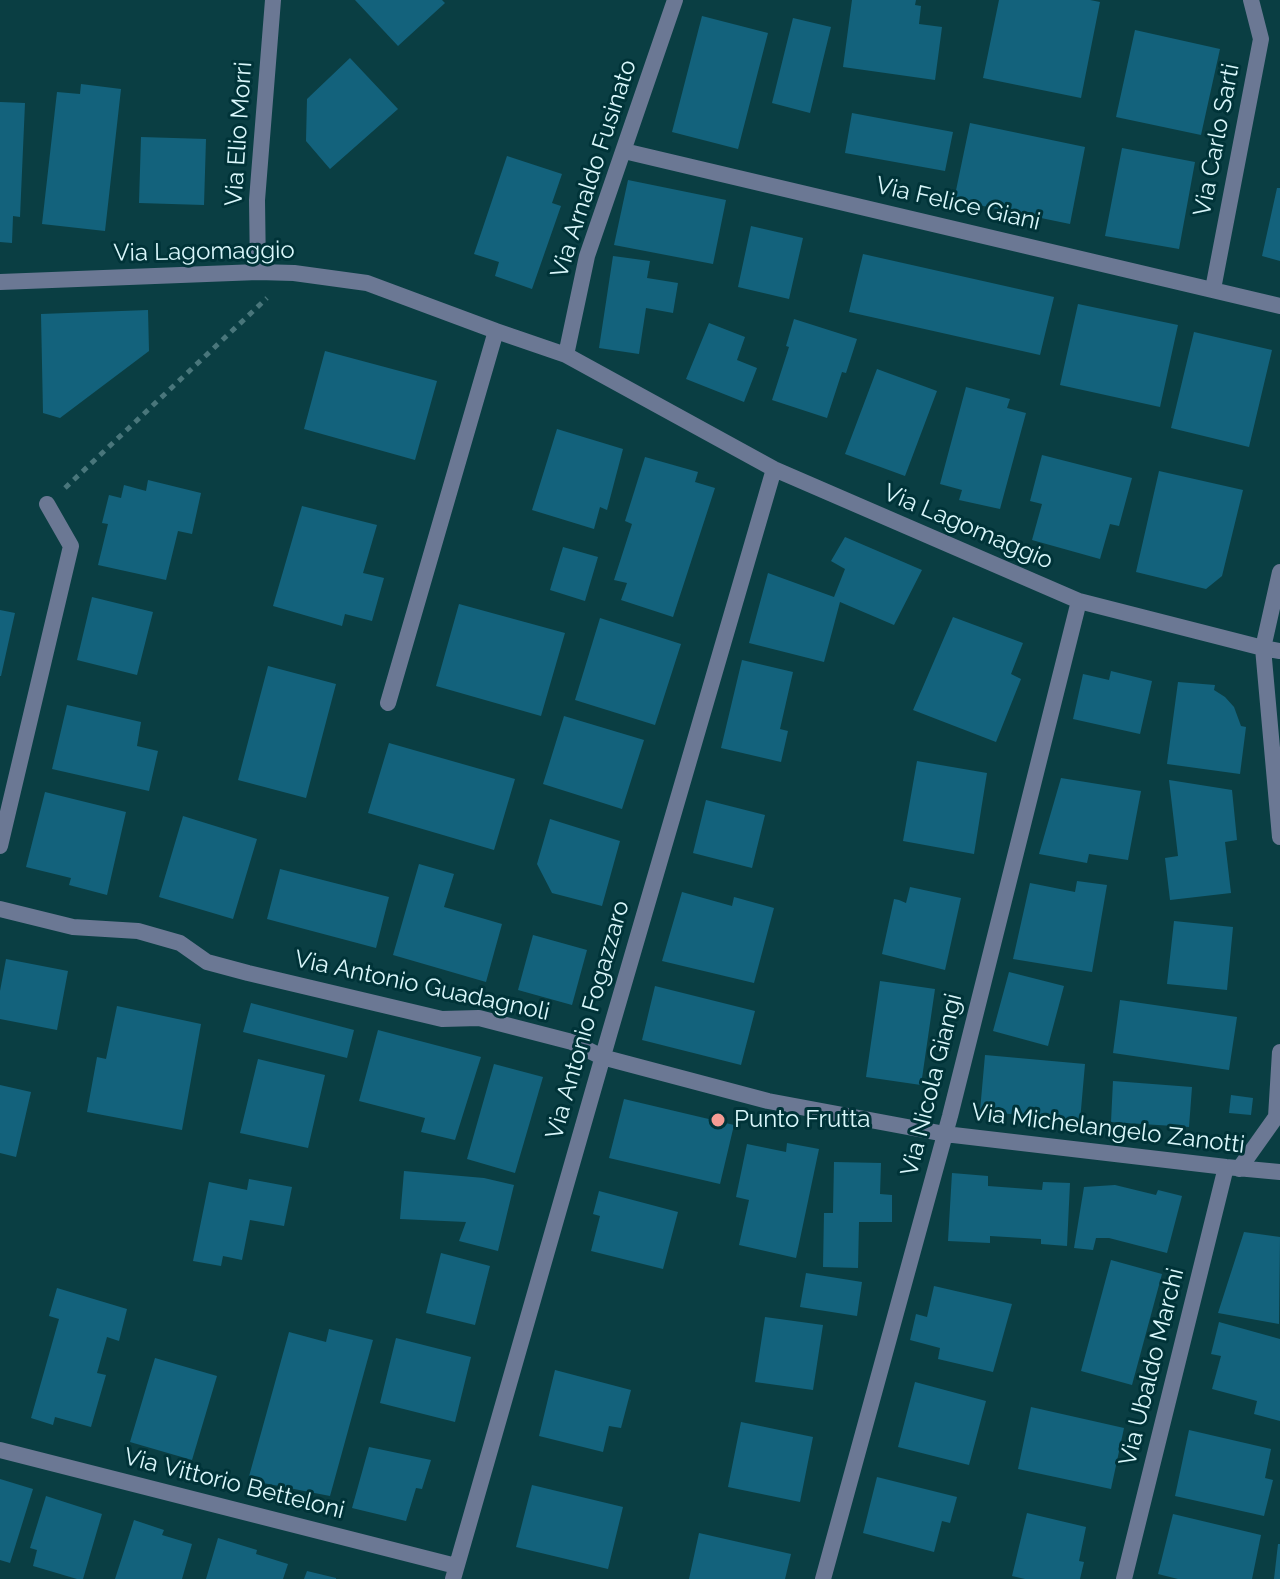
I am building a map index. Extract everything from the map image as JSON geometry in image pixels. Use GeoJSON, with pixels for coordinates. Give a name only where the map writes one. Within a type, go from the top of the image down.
{"type":"FeatureCollection","features":[{"type":"Feature","properties":{"kind":"street","name":"Via Elio Morri"},"geometry":{"type":"LineString","coordinates":[[258,272],[257,200],[273,0]]}},
{"type":"Feature","properties":{"kind":"street","name":"Via Arnaldo Fusinato"},"geometry":{"type":"LineString","coordinates":[[566,355],[587,256],[675,0]]}},
{"type":"Feature","properties":{"kind":"street","name":"Via Carlo Sarti"},"geometry":{"type":"LineString","coordinates":[[1213,289],[1261,39],[1251,0]]}},
{"type":"Feature","properties":{"kind":"street","name":"Via Felice Giani"},"geometry":{"type":"LineString","coordinates":[[624,151],[1280,306]]}},
{"type":"Feature","properties":{"kind":"street","name":"Via Lagomaggio"},"geometry":{"type":"LineString","coordinates":[[0,282],[258,272],[294,273],[367,283],[566,355],[774,469],[1079,601],[1272,650]]}},
{"type":"Feature","properties":{"kind":"street"},"geometry":{"type":"LineString","coordinates":[[388,703],[496,331]]}},
{"type":"Feature","properties":{"kind":"street","name":"Via Antonio Fogazzaro"},"geometry":{"type":"LineString","coordinates":[[455,1572],[774,469]]}},
{"type":"Feature","properties":{"kind":"street"},"geometry":{"type":"LineString","coordinates":[[0,846],[71,546],[47,504]]}},
{"type":"Feature","properties":{"kind":"street"},"geometry":{"type":"LineString","coordinates":[[1280,572],[1272,650],[1280,837]]}},
{"type":"Feature","properties":{"kind":"street","name":"Via Nicola Giangi"},"geometry":{"type":"LineString","coordinates":[[823,1579],[945,1134],[1079,601]]}},
{"type":"Feature","properties":{"kind":"street","name":"Via Antonio Guadagnoli"},"geometry":{"type":"LineString","coordinates":[[0,909],[73,927],[138,931],[180,943],[207,962],[442,1019],[479,1018],[572,1042],[602,1057]]}},
{"type":"Feature","properties":{"kind":"street"},"geometry":{"type":"LineString","coordinates":[[1232,1168],[1276,1117],[1280,1052]]}},
{"type":"Feature","properties":{"kind":"street","name":"Via Michelangelo Zanotti"},"geometry":{"type":"LineString","coordinates":[[602,1057],[768,1101],[945,1134],[1280,1172]]}},
{"type":"Feature","properties":{"kind":"street","name":"Via Ubaldo Marchi"},"geometry":{"type":"LineString","coordinates":[[1124,1579],[1232,1168]]}},
{"type":"Feature","properties":{"kind":"street","name":"Via Vittorio Betteloni"},"geometry":{"type":"LineString","coordinates":[[0,1450],[455,1572]]}},
{"type":"Feature","properties":{"kind":"street"},"geometry":{"type":"LineString","coordinates":[[440,1579],[455,1572]]}},
{"type":"Feature","properties":{"kind":"path"},"geometry":{"type":"LineString","coordinates":[[47,504],[294,273]]}},
{"type":"Feature","properties":{"kind":"building"},"geometry":{"type":"Polygon","coordinates":[[[355,0],[442,0],[445,3],[398,46],[355,0]]]}},
{"type":"Feature","properties":{"kind":"building"},"geometry":{"type":"Polygon","coordinates":[[[852,0],[916,0],[915,5],[921,6],[919,24],[942,27],[935,80],[843,67],[852,0]]]}},
{"type":"Feature","properties":{"kind":"building"},"geometry":{"type":"Polygon","coordinates":[[[999,0],[1100,2],[1081,98],[983,78],[999,0]]]}},
{"type":"Feature","properties":{"kind":"building"},"geometry":{"type":"Polygon","coordinates":[[[702,16],[768,33],[738,149],[672,132],[702,16]]]}},
{"type":"Feature","properties":{"kind":"building"},"geometry":{"type":"Polygon","coordinates":[[[793,18],[831,27],[810,113],[772,103],[793,18]]]}},
{"type":"Feature","properties":{"kind":"building"},"geometry":{"type":"Polygon","coordinates":[[[1135,30],[1220,49],[1201,135],[1116,117],[1135,30]]]}},
{"type":"Feature","properties":{"kind":"building"},"geometry":{"type":"Polygon","coordinates":[[[350,58],[398,109],[330,169],[306,141],[307,99],[350,58]]]}},
{"type":"Feature","properties":{"kind":"building"},"geometry":{"type":"Polygon","coordinates":[[[81,84],[121,89],[105,231],[42,224],[57,92],[80,94],[81,84]]]}},
{"type":"Feature","properties":{"kind":"building"},"geometry":{"type":"Polygon","coordinates":[[[0,102],[25,103],[20,217],[13,216],[12,243],[0,242],[0,102]]]}},
{"type":"Feature","properties":{"kind":"building"},"geometry":{"type":"Polygon","coordinates":[[[852,113],[953,132],[945,171],[845,153],[852,113]]]}},
{"type":"Feature","properties":{"kind":"building"},"geometry":{"type":"Polygon","coordinates":[[[970,123],[1085,147],[1070,224],[954,200],[970,123]]]}},
{"type":"Feature","properties":{"kind":"building"},"geometry":{"type":"Polygon","coordinates":[[[141,137],[206,139],[204,205],[139,203],[141,137]]]}},
{"type":"Feature","properties":{"kind":"building"},"geometry":{"type":"Polygon","coordinates":[[[1122,148],[1195,162],[1179,249],[1105,236],[1122,148]]]}},
{"type":"Feature","properties":{"kind":"building"},"geometry":{"type":"Polygon","coordinates":[[[507,156],[562,174],[552,203],[561,206],[532,289],[495,276],[499,262],[474,254],[507,156]]]}},
{"type":"Feature","properties":{"kind":"building"},"geometry":{"type":"Polygon","coordinates":[[[628,180],[726,200],[713,264],[614,245],[628,180]]]}},
{"type":"Feature","properties":{"kind":"building"},"geometry":{"type":"Polygon","coordinates":[[[1277,188],[1280,188],[1280,261],[1262,256],[1277,188]]]}},
{"type":"Feature","properties":{"kind":"building"},"geometry":{"type":"Polygon","coordinates":[[[751,226],[803,238],[789,299],[738,287],[751,226]]]}},
{"type":"Feature","properties":{"kind":"building"},"geometry":{"type":"Polygon","coordinates":[[[863,254],[1054,297],[1040,355],[849,312],[863,254]]]}},
{"type":"Feature","properties":{"kind":"building"},"geometry":{"type":"Polygon","coordinates":[[[613,256],[650,261],[647,278],[678,283],[673,313],[646,308],[639,354],[599,348],[613,256]]]}},
{"type":"Feature","properties":{"kind":"building"},"geometry":{"type":"Polygon","coordinates":[[[1078,304],[1178,325],[1160,407],[1060,385],[1078,304]]]}},
{"type":"Feature","properties":{"kind":"building"},"geometry":{"type":"Polygon","coordinates":[[[148,310],[149,351],[60,418],[43,413],[41,314],[148,310]]]}},
{"type":"Feature","properties":{"kind":"building"},"geometry":{"type":"Polygon","coordinates":[[[794,319],[857,339],[827,418],[772,400],[789,347],[786,346],[794,319]]]}},
{"type":"Feature","properties":{"kind":"building"},"geometry":{"type":"Polygon","coordinates":[[[709,323],[745,337],[737,360],[757,368],[744,402],[686,379],[709,323]]]}},
{"type":"Feature","properties":{"kind":"building"},"geometry":{"type":"Polygon","coordinates":[[[1194,332],[1272,350],[1249,447],[1171,428],[1194,332]]]}},
{"type":"Feature","properties":{"kind":"building"},"geometry":{"type":"Polygon","coordinates":[[[325,351],[437,381],[415,460],[304,429],[325,351]]]}},
{"type":"Feature","properties":{"kind":"building"},"geometry":{"type":"Polygon","coordinates":[[[877,369],[937,391],[905,476],[845,454],[877,369]]]}},
{"type":"Feature","properties":{"kind":"building"},"geometry":{"type":"Polygon","coordinates":[[[966,387],[1010,399],[1007,408],[1026,413],[1000,509],[959,500],[962,490],[940,484],[966,387]]]}},
{"type":"Feature","properties":{"kind":"building"},"geometry":{"type":"Polygon","coordinates":[[[557,429],[623,449],[607,510],[600,507],[594,529],[532,510],[557,429]]]}},
{"type":"Feature","properties":{"kind":"building"},"geometry":{"type":"Polygon","coordinates":[[[1042,455],[1132,478],[1119,526],[1110,524],[1100,559],[1032,540],[1042,504],[1030,501],[1042,455]]]}},
{"type":"Feature","properties":{"kind":"building"},"geometry":{"type":"Polygon","coordinates":[[[645,457],[698,472],[695,482],[715,488],[673,617],[621,600],[627,583],[614,580],[632,524],[625,521],[645,457]]]}},
{"type":"Feature","properties":{"kind":"building"},"geometry":{"type":"Polygon","coordinates":[[[1159,471],[1243,490],[1222,576],[1206,589],[1136,572],[1159,471]]]}},
{"type":"Feature","properties":{"kind":"building"},"geometry":{"type":"Polygon","coordinates":[[[148,480],[201,493],[192,534],[178,531],[166,580],[98,565],[108,524],[102,523],[109,495],[121,498],[124,485],[146,491],[148,480]]]}},
{"type":"Feature","properties":{"kind":"building"},"geometry":{"type":"Polygon","coordinates":[[[302,506],[377,525],[363,573],[384,578],[372,621],[345,614],[342,626],[273,606],[302,506]]]}},
{"type":"Feature","properties":{"kind":"building"},"geometry":{"type":"Polygon","coordinates":[[[845,537],[922,570],[894,625],[840,602],[824,662],[749,643],[768,573],[834,597],[845,569],[831,561],[845,537]]]}},
{"type":"Feature","properties":{"kind":"building"},"geometry":{"type":"Polygon","coordinates":[[[563,547],[598,557],[585,601],[550,590],[563,547]]]}},
{"type":"Feature","properties":{"kind":"building"},"geometry":{"type":"Polygon","coordinates":[[[92,597],[153,612],[137,675],[77,660],[92,597]]]}},
{"type":"Feature","properties":{"kind":"building"},"geometry":{"type":"Polygon","coordinates":[[[459,604],[565,633],[541,716],[436,686],[459,604]]]}},
{"type":"Feature","properties":{"kind":"building"},"geometry":{"type":"Polygon","coordinates":[[[0,610],[15,613],[1,676],[0,676],[0,610]]]}},
{"type":"Feature","properties":{"kind":"building"},"geometry":{"type":"Polygon","coordinates":[[[953,617],[1023,643],[1011,674],[1021,679],[996,742],[913,710],[953,617]]]}},
{"type":"Feature","properties":{"kind":"building"},"geometry":{"type":"Polygon","coordinates":[[[600,618],[681,644],[655,725],[575,700],[600,618]]]}},
{"type":"Feature","properties":{"kind":"building"},"geometry":{"type":"Polygon","coordinates":[[[742,660],[793,672],[780,729],[788,731],[781,762],[721,748],[742,660]]]}},
{"type":"Feature","properties":{"kind":"building"},"geometry":{"type":"Polygon","coordinates":[[[268,666],[336,684],[306,798],[238,780],[268,666]]]}},
{"type":"Feature","properties":{"kind":"building"},"geometry":{"type":"Polygon","coordinates":[[[1111,671],[1152,681],[1140,734],[1073,719],[1083,674],[1109,680],[1111,671]]]}},
{"type":"Feature","properties":{"kind":"building"},"geometry":{"type":"Polygon","coordinates":[[[1178,682],[1215,685],[1214,690],[1234,707],[1241,726],[1246,727],[1240,774],[1167,764],[1178,682]]]}},
{"type":"Feature","properties":{"kind":"building"},"geometry":{"type":"Polygon","coordinates":[[[67,705],[141,722],[137,746],[158,751],[149,791],[52,769],[67,705]]]}},
{"type":"Feature","properties":{"kind":"building"},"geometry":{"type":"Polygon","coordinates":[[[564,716],[644,740],[622,809],[543,784],[564,716]]]}},
{"type":"Feature","properties":{"kind":"building"},"geometry":{"type":"Polygon","coordinates":[[[389,743],[515,779],[494,850],[368,813],[389,743]]]}},
{"type":"Feature","properties":{"kind":"building"},"geometry":{"type":"Polygon","coordinates":[[[917,761],[987,773],[974,854],[903,841],[917,761]]]}},
{"type":"Feature","properties":{"kind":"building"},"geometry":{"type":"Polygon","coordinates":[[[1061,778],[1141,791],[1128,860],[1089,854],[1087,863],[1039,854],[1061,778]]]}},
{"type":"Feature","properties":{"kind":"building"},"geometry":{"type":"Polygon","coordinates":[[[1169,780],[1232,790],[1237,840],[1225,842],[1231,893],[1170,900],[1165,858],[1178,856],[1169,780]]]}},
{"type":"Feature","properties":{"kind":"building"},"geometry":{"type":"Polygon","coordinates":[[[45,792],[126,812],[107,895],[69,885],[71,878],[26,867],[45,792]]]}},
{"type":"Feature","properties":{"kind":"building"},"geometry":{"type":"Polygon","coordinates":[[[706,800],[765,815],[752,868],[693,853],[706,800]]]}},
{"type":"Feature","properties":{"kind":"building"},"geometry":{"type":"Polygon","coordinates":[[[183,816],[257,839],[233,919],[159,897],[183,816]]]}},
{"type":"Feature","properties":{"kind":"building"},"geometry":{"type":"Polygon","coordinates":[[[550,819],[620,841],[602,906],[552,893],[537,864],[550,819]]]}},
{"type":"Feature","properties":{"kind":"building"},"geometry":{"type":"Polygon","coordinates":[[[419,864],[454,874],[444,907],[502,924],[486,982],[393,955],[419,864]]]}},
{"type":"Feature","properties":{"kind":"building"},"geometry":{"type":"Polygon","coordinates":[[[280,869],[389,897],[376,948],[267,919],[280,869]]]}},
{"type":"Feature","properties":{"kind":"building"},"geometry":{"type":"Polygon","coordinates":[[[1077,881],[1107,885],[1092,972],[1013,959],[1030,883],[1075,892],[1077,881]]]}},
{"type":"Feature","properties":{"kind":"building"},"geometry":{"type":"Polygon","coordinates":[[[910,887],[961,898],[945,970],[882,954],[894,899],[906,903],[910,887]]]}},
{"type":"Feature","properties":{"kind":"building"},"geometry":{"type":"Polygon","coordinates":[[[682,892],[732,906],[734,897],[774,908],[754,983],[662,961],[682,892]]]}},
{"type":"Feature","properties":{"kind":"building"},"geometry":{"type":"Polygon","coordinates":[[[1174,921],[1233,927],[1227,990],[1167,984],[1174,921]]]}},
{"type":"Feature","properties":{"kind":"building"},"geometry":{"type":"Polygon","coordinates":[[[533,935],[587,950],[572,1005],[518,990],[533,935]]]}},
{"type":"Feature","properties":{"kind":"building"},"geometry":{"type":"Polygon","coordinates":[[[6,959],[68,971],[57,1030],[0,1019],[0,991],[6,959]]]}},
{"type":"Feature","properties":{"kind":"building"},"geometry":{"type":"Polygon","coordinates":[[[1009,972],[1064,986],[1048,1046],[993,1031],[1009,972]]]}},
{"type":"Feature","properties":{"kind":"building"},"geometry":{"type":"Polygon","coordinates":[[[880,981],[935,989],[921,1085],[866,1077],[880,981]]]}},
{"type":"Feature","properties":{"kind":"building"},"geometry":{"type":"Polygon","coordinates":[[[655,986],[755,1011],[741,1065],[642,1040],[655,986]]]}},
{"type":"Feature","properties":{"kind":"building"},"geometry":{"type":"Polygon","coordinates":[[[1120,1000],[1237,1017],[1229,1070],[1113,1053],[1120,1000]]]}},
{"type":"Feature","properties":{"kind":"building"},"geometry":{"type":"Polygon","coordinates":[[[251,1003],[354,1030],[347,1058],[243,1032],[251,1003]]]}},
{"type":"Feature","properties":{"kind":"building"},"geometry":{"type":"Polygon","coordinates":[[[117,1006],[201,1024],[182,1130],[87,1112],[97,1057],[106,1059],[117,1006]]]}},
{"type":"Feature","properties":{"kind":"building"},"geometry":{"type":"Polygon","coordinates":[[[378,1030],[481,1057],[455,1140],[421,1132],[425,1118],[359,1101],[378,1030]]]}},
{"type":"Feature","properties":{"kind":"building"},"geometry":{"type":"Polygon","coordinates":[[[985,1055],[1085,1064],[1080,1121],[980,1111],[985,1055]]]}},
{"type":"Feature","properties":{"kind":"building"},"geometry":{"type":"Polygon","coordinates":[[[258,1059],[325,1075],[308,1148],[240,1133],[258,1059]]]}},
{"type":"Feature","properties":{"kind":"building"},"geometry":{"type":"Polygon","coordinates":[[[494,1064],[543,1077],[515,1173],[467,1159],[494,1064]]]}},
{"type":"Feature","properties":{"kind":"building"},"geometry":{"type":"Polygon","coordinates":[[[1113,1081],[1192,1087],[1189,1127],[1111,1122],[1113,1081]]]}},
{"type":"Feature","properties":{"kind":"building"},"geometry":{"type":"Polygon","coordinates":[[[0,1085],[31,1092],[16,1157],[0,1153],[0,1085]]]}},
{"type":"Feature","properties":{"kind":"building"},"geometry":{"type":"Polygon","coordinates":[[[1231,1095],[1253,1098],[1251,1115],[1229,1113],[1231,1095]]]}},
{"type":"Feature","properties":{"kind":"building"},"geometry":{"type":"Polygon","coordinates":[[[624,1099],[734,1125],[720,1184],[609,1158],[624,1099]]]}},
{"type":"Feature","properties":{"kind":"building"},"geometry":{"type":"Polygon","coordinates":[[[787,1143],[819,1149],[796,1258],[739,1245],[749,1200],[736,1197],[747,1144],[786,1152],[787,1143]]]}},
{"type":"Feature","properties":{"kind":"building"},"geometry":{"type":"Polygon","coordinates":[[[834,1162],[881,1163],[880,1194],[892,1195],[892,1222],[859,1222],[858,1268],[823,1267],[824,1213],[833,1213],[834,1162]]]}},
{"type":"Feature","properties":{"kind":"building"},"geometry":{"type":"Polygon","coordinates":[[[404,1171],[484,1178],[514,1185],[498,1251],[459,1241],[466,1222],[400,1219],[404,1171]]]}},
{"type":"Feature","properties":{"kind":"building"},"geometry":{"type":"Polygon","coordinates":[[[952,1173],[988,1176],[988,1186],[1042,1190],[1043,1182],[1070,1183],[1067,1246],[1041,1244],[1041,1239],[990,1236],[990,1243],[948,1241],[952,1173]]]}},
{"type":"Feature","properties":{"kind":"building"},"geometry":{"type":"Polygon","coordinates":[[[249,1179],[292,1187],[284,1226],[250,1220],[242,1260],[223,1256],[221,1266],[193,1261],[209,1182],[247,1190],[249,1179]]]}},
{"type":"Feature","properties":{"kind":"building"},"geometry":{"type":"Polygon","coordinates":[[[1115,1185],[1156,1195],[1158,1190],[1182,1196],[1167,1253],[1109,1238],[1096,1238],[1093,1250],[1074,1248],[1084,1187],[1115,1185]]]}},
{"type":"Feature","properties":{"kind":"building"},"geometry":{"type":"Polygon","coordinates":[[[599,1191],[678,1212],[663,1269],[591,1251],[600,1216],[593,1214],[599,1191]]]}},
{"type":"Feature","properties":{"kind":"building"},"geometry":{"type":"Polygon","coordinates":[[[1244,1232],[1280,1237],[1279,1324],[1218,1313],[1244,1232]]]}},
{"type":"Feature","properties":{"kind":"building"},"geometry":{"type":"Polygon","coordinates":[[[441,1253],[490,1266],[475,1325],[426,1313],[441,1253]]]}},
{"type":"Feature","properties":{"kind":"building"},"geometry":{"type":"Polygon","coordinates":[[[1111,1260],[1162,1274],[1132,1385],[1081,1371],[1111,1260]]]}},
{"type":"Feature","properties":{"kind":"building"},"geometry":{"type":"Polygon","coordinates":[[[806,1273],[862,1282],[857,1316],[800,1307],[806,1273]]]}},
{"type":"Feature","properties":{"kind":"building"},"geometry":{"type":"Polygon","coordinates":[[[934,1286],[1012,1304],[993,1372],[938,1359],[940,1348],[910,1340],[916,1314],[927,1317],[934,1286]]]}},
{"type":"Feature","properties":{"kind":"building"},"geometry":{"type":"Polygon","coordinates":[[[57,1288],[127,1309],[119,1341],[107,1337],[97,1373],[106,1375],[91,1427],[55,1417],[53,1425],[31,1418],[59,1319],[49,1316],[57,1288]]]}},
{"type":"Feature","properties":{"kind":"building"},"geometry":{"type":"Polygon","coordinates":[[[765,1317],[823,1325],[813,1390],[755,1382],[765,1317]]]}},
{"type":"Feature","properties":{"kind":"building"},"geometry":{"type":"Polygon","coordinates":[[[1219,1322],[1280,1339],[1280,1421],[1254,1414],[1257,1401],[1212,1389],[1221,1356],[1211,1354],[1219,1322]]]}},
{"type":"Feature","properties":{"kind":"building"},"geometry":{"type":"Polygon","coordinates":[[[329,1329],[373,1340],[330,1496],[248,1480],[289,1332],[326,1342],[329,1329]]]}},
{"type":"Feature","properties":{"kind":"building"},"geometry":{"type":"Polygon","coordinates":[[[396,1338],[471,1357],[455,1422],[380,1403],[396,1338]]]}},
{"type":"Feature","properties":{"kind":"building"},"geometry":{"type":"Polygon","coordinates":[[[155,1358],[217,1376],[192,1460],[130,1442],[155,1358]]]}},
{"type":"Feature","properties":{"kind":"building"},"geometry":{"type":"Polygon","coordinates":[[[555,1370],[631,1390],[621,1428],[609,1426],[603,1452],[539,1436],[555,1370]]]}},
{"type":"Feature","properties":{"kind":"building"},"geometry":{"type":"Polygon","coordinates":[[[915,1382],[986,1401],[969,1465],[898,1447],[915,1382]]]}},
{"type":"Feature","properties":{"kind":"building"},"geometry":{"type":"Polygon","coordinates":[[[1031,1407],[1124,1428],[1111,1489],[1018,1469],[1031,1407]]]}},
{"type":"Feature","properties":{"kind":"building"},"geometry":{"type":"Polygon","coordinates":[[[741,1422],[813,1437],[800,1502],[728,1487],[741,1422]]]}},
{"type":"Feature","properties":{"kind":"building"},"geometry":{"type":"Polygon","coordinates":[[[1189,1430],[1271,1449],[1265,1478],[1273,1480],[1264,1516],[1175,1496],[1189,1430]]]}},
{"type":"Feature","properties":{"kind":"building"},"geometry":{"type":"Polygon","coordinates":[[[369,1447],[431,1460],[422,1489],[416,1488],[406,1521],[352,1508],[369,1447]]]}},
{"type":"Feature","properties":{"kind":"building"},"geometry":{"type":"Polygon","coordinates":[[[877,1477],[957,1497],[950,1523],[942,1521],[934,1552],[863,1533],[877,1477]]]}},
{"type":"Feature","properties":{"kind":"building"},"geometry":{"type":"Polygon","coordinates":[[[0,1479],[33,1489],[10,1563],[0,1560],[0,1479]]]}},
{"type":"Feature","properties":{"kind":"building"},"geometry":{"type":"Polygon","coordinates":[[[532,1485],[623,1507],[608,1569],[516,1547],[532,1485]]]}},
{"type":"Feature","properties":{"kind":"building"},"geometry":{"type":"Polygon","coordinates":[[[46,1496],[102,1514],[83,1579],[33,1566],[37,1550],[30,1548],[46,1496]]]}},
{"type":"Feature","properties":{"kind":"building"},"geometry":{"type":"Polygon","coordinates":[[[1027,1513],[1086,1527],[1079,1561],[1084,1562],[1080,1579],[1025,1579],[1012,1576],[1027,1513]]]}},
{"type":"Feature","properties":{"kind":"building"},"geometry":{"type":"Polygon","coordinates":[[[1173,1514],[1261,1535],[1252,1579],[1178,1579],[1158,1574],[1173,1514]]]}},
{"type":"Feature","properties":{"kind":"building"},"geometry":{"type":"Polygon","coordinates":[[[134,1520],[164,1530],[162,1535],[192,1544],[182,1579],[115,1579],[134,1520]]]}},
{"type":"Feature","properties":{"kind":"building"},"geometry":{"type":"Polygon","coordinates":[[[699,1533],[791,1554],[785,1579],[689,1579],[699,1533]]]}},
{"type":"Feature","properties":{"kind":"building"},"geometry":{"type":"Polygon","coordinates":[[[218,1538],[288,1564],[283,1579],[206,1579],[218,1538]]]}},
{"type":"Feature","properties":{"kind":"building"},"geometry":{"type":"Polygon","coordinates":[[[1278,1544],[1280,1579],[1274,1579],[1278,1544]]]}},
{"type":"Feature","properties":{"kind":"building"},"geometry":{"type":"Polygon","coordinates":[[[307,1571],[336,1578],[336,1579],[304,1579],[307,1571]]]}},
{"type":"Feature","properties":{"kind":"place","name":"Punto Frutta"},"geometry":{"type":"Point","coordinates":[718,1120]}}]}
